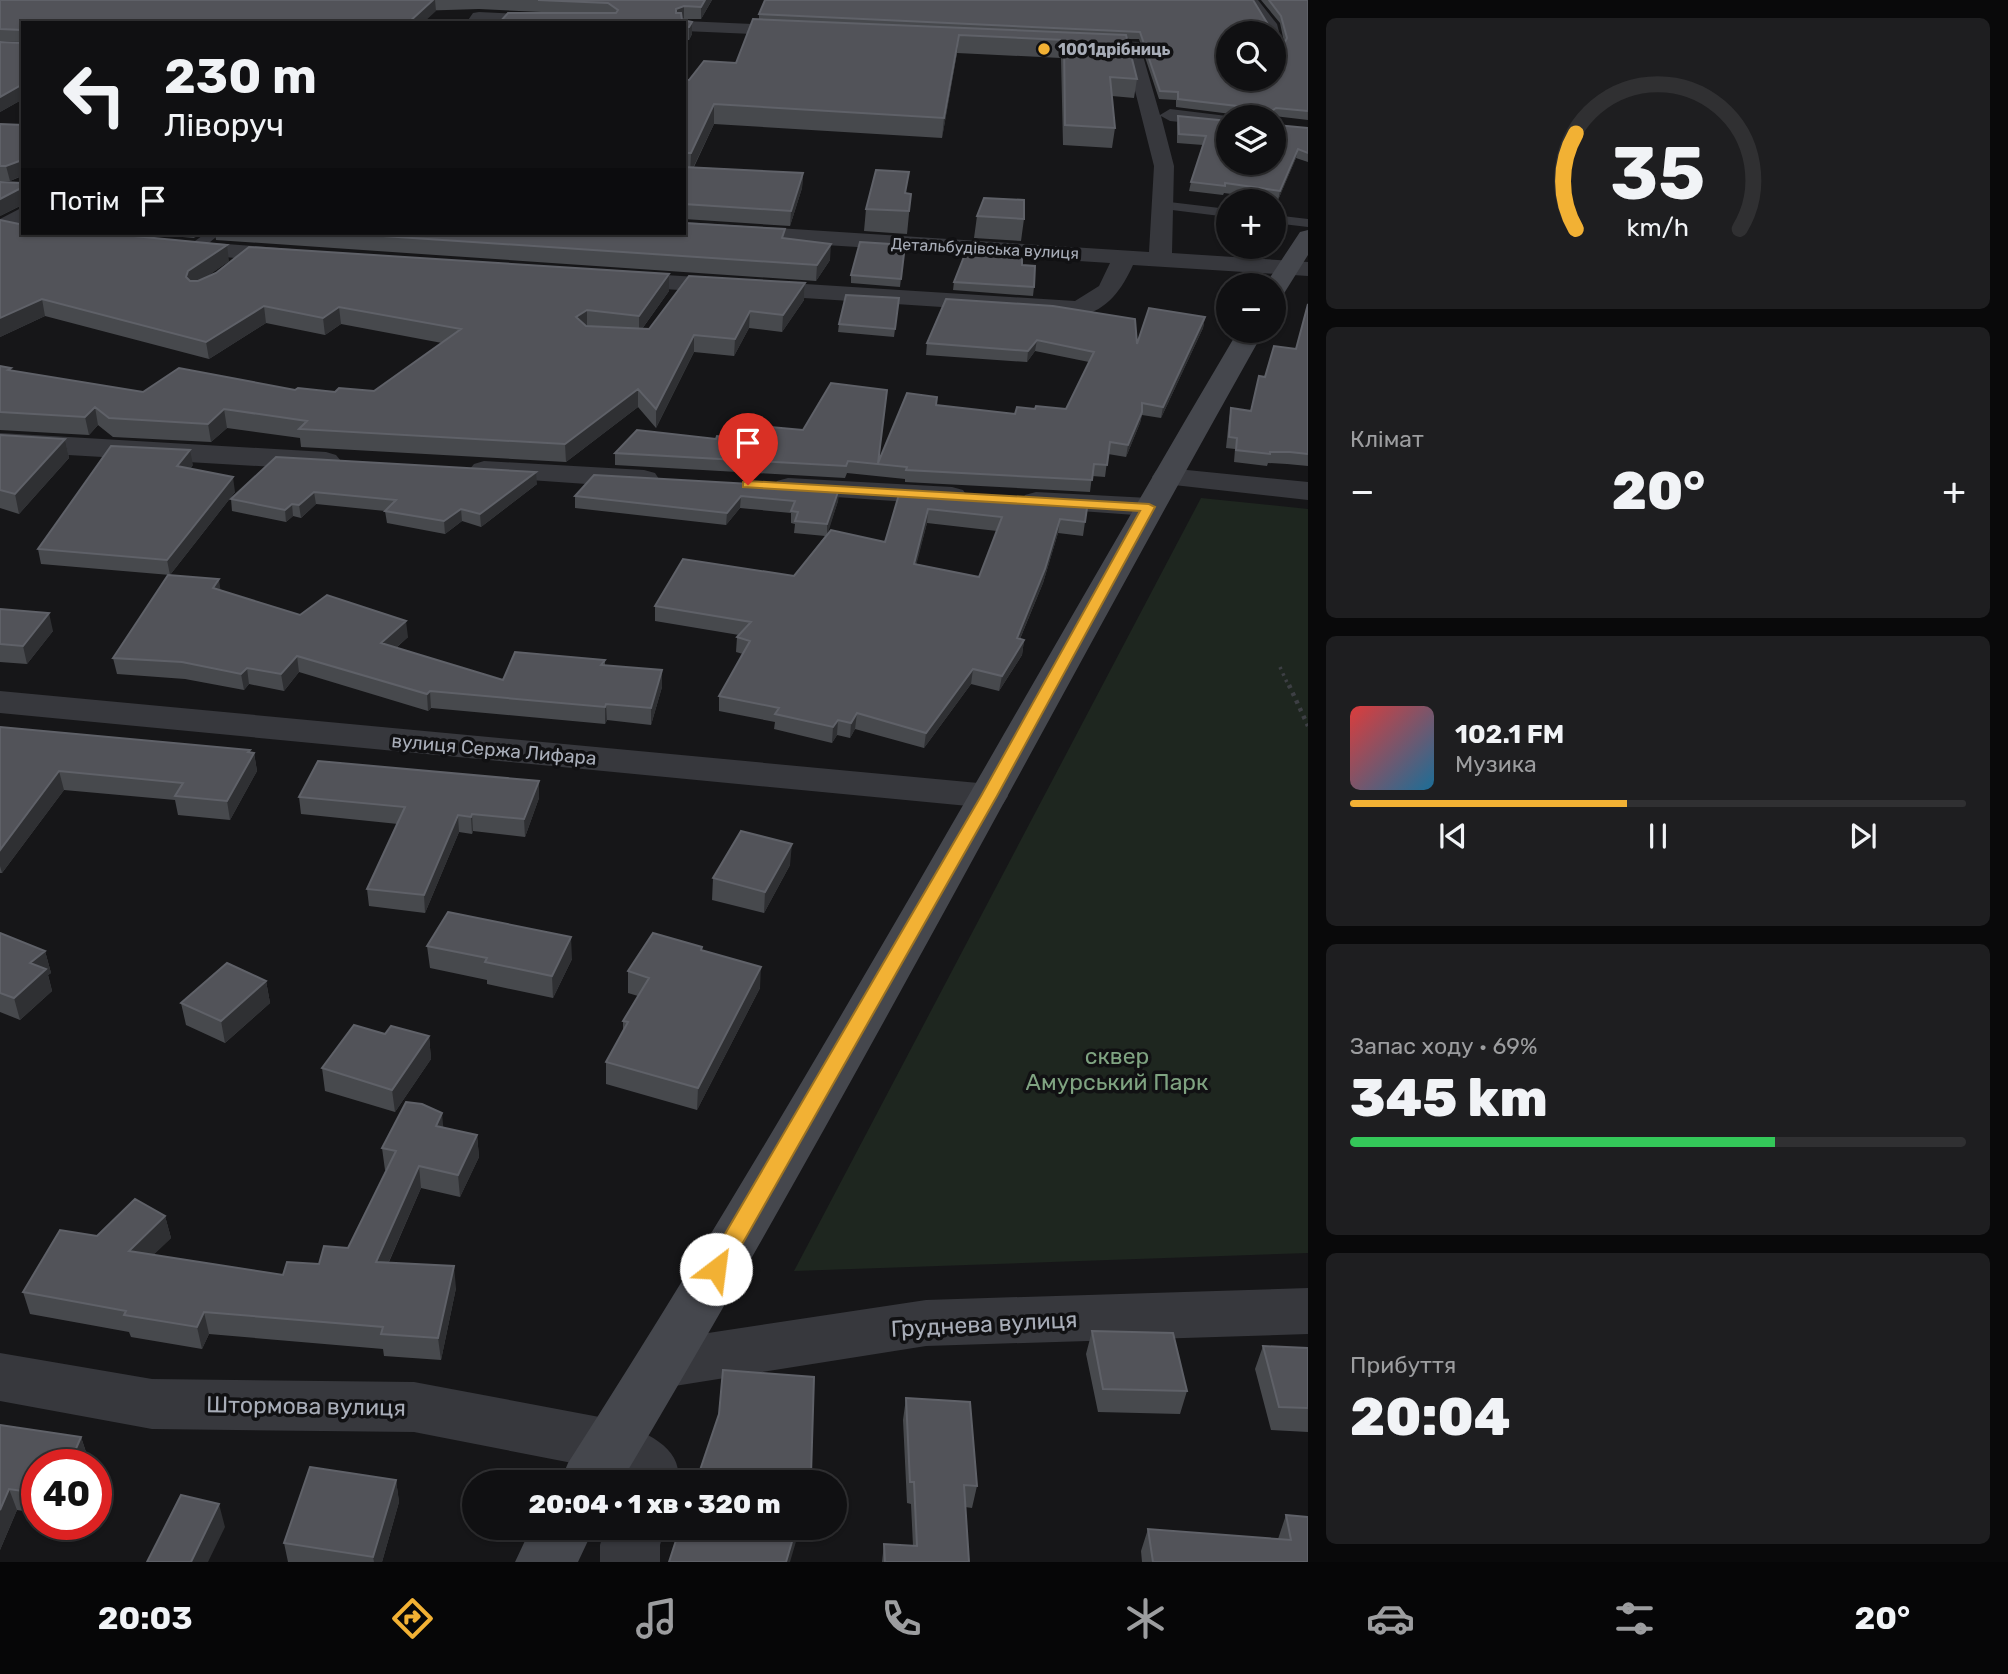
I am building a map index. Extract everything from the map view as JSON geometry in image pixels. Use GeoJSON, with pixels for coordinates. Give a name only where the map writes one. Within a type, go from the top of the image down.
{"type":"FeatureCollection","features":[{"type":"Feature","properties":{"kind":"street"},"geometry":{"type":"LineString","coordinates":[[476,20],[520,21]]}},
{"type":"Feature","properties":{"kind":"street"},"geometry":{"type":"LineString","coordinates":[[686,26],[820,32]]}},
{"type":"Feature","properties":{"kind":"street"},"geometry":{"type":"LineString","coordinates":[[1051,42],[1133,46],[1164,166],[1160,259]]}},
{"type":"Feature","properties":{"kind":"street"},"geometry":{"type":"LineString","coordinates":[[1150,113],[1216,120]]}},
{"type":"Feature","properties":{"kind":"street"},"geometry":{"type":"LineString","coordinates":[[8,228],[21,216]]}},
{"type":"Feature","properties":{"kind":"street","name":"Детальбудівська вулиця"},"geometry":{"type":"LineString","coordinates":[[686,229],[1297,268]]}},
{"type":"Feature","properties":{"kind":"street"},"geometry":{"type":"LineString","coordinates":[[1297,268],[1308,237]]}},
{"type":"Feature","properties":{"kind":"street"},"geometry":{"type":"LineString","coordinates":[[154,245],[318,258]]}},
{"type":"Feature","properties":{"kind":"street"},"geometry":{"type":"LineString","coordinates":[[590,277],[678,293],[1080,309],[1109,290],[1126,256]]}},
{"type":"Feature","properties":{"kind":"street"},"geometry":{"type":"LineString","coordinates":[[616,1470],[662,1364],[989,796],[1244,343]]}},
{"type":"Feature","properties":{"kind":"street"},"geometry":{"type":"LineString","coordinates":[[0,442],[360,463]]}},
{"type":"Feature","properties":{"kind":"street"},"geometry":{"type":"LineString","coordinates":[[457,468],[678,481]]}},
{"type":"Feature","properties":{"kind":"street"},"geometry":{"type":"LineString","coordinates":[[761,485],[997,499],[1158,492],[1308,491]]}},
{"type":"Feature","properties":{"kind":"street","name":"вулиця Сержа Лифара"},"geometry":{"type":"LineString","coordinates":[[0,702],[989,796]]}},
{"type":"Feature","properties":{"kind":"street","name":"Груднева вулиця"},"geometry":{"type":"LineString","coordinates":[[662,1364],[926,1323],[1308,1311]]}},
{"type":"Feature","properties":{"kind":"street","name":"Штормова вулиця"},"geometry":{"type":"LineString","coordinates":[[0,1377],[152,1404],[414,1407],[616,1470]]}},
{"type":"Feature","properties":{"kind":"street"},"geometry":{"type":"LineString","coordinates":[[545,1562],[557,1540]]}},
{"type":"Feature","properties":{"kind":"street"},"geometry":{"type":"LineString","coordinates":[[630,1562],[631,1540]]}},
{"type":"Feature","properties":{"kind":"lane"},"geometry":{"type":"LineString","coordinates":[[1253,0],[1270,21]]}},
{"type":"Feature","properties":{"kind":"lane"},"geometry":{"type":"LineString","coordinates":[[1161,205],[1216,212]]}},
{"type":"Feature","properties":{"kind":"lane"},"geometry":{"type":"LineString","coordinates":[[1286,220],[1308,223]]}},
{"type":"Feature","properties":{"kind":"lane"},"geometry":{"type":"LineString","coordinates":[[193,249],[211,235]]}},
{"type":"Feature","properties":{"kind":"lane"},"geometry":{"type":"LineString","coordinates":[[231,270],[250,253]]}},
{"type":"Feature","properties":{"kind":"path"},"geometry":{"type":"LineString","coordinates":[[1280,667],[1308,726]]}},
{"type":"Feature","properties":{"kind":"green space","name":"сквер Амурський Парк"},"geometry":{"type":"Polygon","coordinates":[[[1201,498],[1308,509],[1308,1253],[794,1271],[1201,498]]]}},
{"type":"Feature","properties":{"kind":"building"},"geometry":{"type":"Polygon","coordinates":[[[0,0],[433,0],[410,21],[21,21],[21,30],[0,29],[0,0]]]}},
{"type":"Feature","properties":{"kind":"building"},"geometry":{"type":"Polygon","coordinates":[[[538,0],[705,0],[701,7],[684,6],[676,9],[676,13],[681,13],[682,20],[692,22],[689,27],[686,27],[686,21],[501,21],[508,13],[616,13],[618,10],[608,3],[538,0]]]}},
{"type":"Feature","properties":{"kind":"building"},"geometry":{"type":"Polygon","coordinates":[[[765,0],[1253,0],[1266,21],[1216,21],[1216,91],[1286,91],[1286,21],[1282,21],[1269,0],[1308,0],[1308,111],[1286,109],[1286,105],[1229,105],[1178,99],[1178,92],[1160,91],[1140,32],[759,14],[765,0]]]}},
{"type":"Feature","properties":{"kind":"building"},"geometry":{"type":"Polygon","coordinates":[[[753,19],[1126,35],[1137,79],[1110,77],[1115,128],[1065,125],[1064,40],[959,35],[944,118],[714,104],[691,153],[686,153],[686,80],[689,80],[704,61],[736,63],[753,19]]]}},
{"type":"Feature","properties":{"kind":"building"},"geometry":{"type":"Polygon","coordinates":[[[0,42],[21,43],[21,85],[0,97],[0,42]]]}},
{"type":"Feature","properties":{"kind":"building"},"geometry":{"type":"Polygon","coordinates":[[[1178,116],[1216,120],[1216,175],[1286,175],[1286,126],[1308,128],[1308,153],[1298,149],[1281,189],[1191,182],[1206,136],[1179,134],[1178,116]]]}},
{"type":"Feature","properties":{"kind":"building"},"geometry":{"type":"Polygon","coordinates":[[[0,124],[21,125],[21,160],[0,166],[0,124]]]}},
{"type":"Feature","properties":{"kind":"building"},"geometry":{"type":"Polygon","coordinates":[[[686,167],[803,173],[791,211],[686,204],[686,167]]]}},
{"type":"Feature","properties":{"kind":"building"},"geometry":{"type":"Polygon","coordinates":[[[876,170],[909,172],[905,193],[911,194],[909,211],[866,209],[876,170]]]}},
{"type":"Feature","properties":{"kind":"building"},"geometry":{"type":"Polygon","coordinates":[[[0,182],[21,183],[21,191],[19,189],[0,199],[0,182]]]}},
{"type":"Feature","properties":{"kind":"building"},"geometry":{"type":"Polygon","coordinates":[[[984,198],[1024,200],[1024,219],[977,216],[984,198]]]}},
{"type":"Feature","properties":{"kind":"building"},"geometry":{"type":"Polygon","coordinates":[[[0,220],[21,224],[21,235],[123,235],[227,245],[188,271],[186,277],[190,281],[198,281],[216,273],[249,247],[669,274],[639,316],[587,310],[576,317],[586,326],[649,329],[689,276],[805,283],[783,315],[750,311],[735,339],[694,335],[656,409],[638,389],[565,444],[299,429],[307,421],[224,409],[208,424],[109,418],[95,407],[85,417],[0,412],[0,366],[11,368],[8,370],[143,392],[179,368],[295,390],[298,388],[335,392],[339,388],[374,391],[461,329],[339,307],[323,318],[264,306],[206,342],[42,299],[0,318],[0,220]]]}},
{"type":"Feature","properties":{"kind":"building"},"geometry":{"type":"Polygon","coordinates":[[[686,223],[785,229],[782,238],[831,244],[817,265],[368,235],[686,235],[686,223]]]}},
{"type":"Feature","properties":{"kind":"building"},"geometry":{"type":"Polygon","coordinates":[[[860,242],[905,245],[901,279],[851,275],[860,242]]]}},
{"type":"Feature","properties":{"kind":"building"},"geometry":{"type":"Polygon","coordinates":[[[967,249],[1022,252],[1022,265],[1035,266],[1034,287],[954,282],[967,249]]]}},
{"type":"Feature","properties":{"kind":"building"},"geometry":{"type":"Polygon","coordinates":[[[846,295],[899,298],[895,329],[839,324],[846,295]]]}},
{"type":"Feature","properties":{"kind":"building"},"geometry":{"type":"Polygon","coordinates":[[[946,299],[1053,306],[1135,319],[1137,344],[1149,308],[1205,317],[1163,407],[1142,403],[1142,412],[1128,445],[1110,442],[1107,465],[1094,464],[1092,480],[906,470],[907,467],[848,461],[846,466],[615,453],[637,430],[716,439],[717,436],[733,438],[735,433],[754,435],[759,426],[803,430],[831,383],[887,390],[878,463],[907,393],[937,397],[936,405],[1015,414],[1017,407],[1066,409],[1094,352],[1037,340],[1028,351],[927,343],[946,299]]]}},
{"type":"Feature","properties":{"kind":"building"},"geometry":{"type":"Polygon","coordinates":[[[1308,304],[1308,454],[1270,454],[1236,450],[1237,438],[1229,437],[1231,408],[1251,411],[1259,376],[1265,377],[1274,346],[1296,349],[1308,304]]]}},
{"type":"Feature","properties":{"kind":"building"},"geometry":{"type":"Polygon","coordinates":[[[0,435],[65,439],[15,494],[0,490],[0,435]]]}},
{"type":"Feature","properties":{"kind":"building"},"geometry":{"type":"Polygon","coordinates":[[[111,446],[190,450],[177,466],[233,477],[167,560],[38,549],[111,446]]]}},
{"type":"Feature","properties":{"kind":"building"},"geometry":{"type":"Polygon","coordinates":[[[276,457],[536,472],[480,514],[461,509],[444,521],[385,511],[396,500],[314,492],[299,505],[292,504],[285,510],[231,499],[276,457]]]}},
{"type":"Feature","properties":{"kind":"building"},"geometry":{"type":"Polygon","coordinates":[[[594,475],[839,489],[827,524],[795,521],[798,512],[791,511],[795,501],[741,496],[727,513],[575,496],[594,475]]]}},
{"type":"Feature","properties":{"kind":"building"},"geometry":{"type":"Polygon","coordinates":[[[900,491],[1088,501],[1085,522],[1060,519],[1045,569],[1017,638],[1024,640],[1002,676],[973,669],[926,733],[857,713],[851,723],[838,720],[833,727],[775,714],[779,708],[719,696],[750,641],[737,637],[751,622],[655,606],[683,559],[794,576],[831,530],[885,542],[900,491]],[[928,509],[914,564],[979,577],[1002,517],[928,509]]]}},
{"type":"Feature","properties":{"kind":"building"},"geometry":{"type":"Polygon","coordinates":[[[168,575],[219,579],[213,588],[300,615],[327,595],[406,621],[381,643],[503,680],[515,652],[605,660],[601,665],[662,670],[651,708],[606,704],[605,707],[430,691],[427,694],[297,656],[281,674],[247,668],[241,674],[182,662],[113,658],[168,575]]]}},
{"type":"Feature","properties":{"kind":"building"},"geometry":{"type":"Polygon","coordinates":[[[0,609],[49,613],[23,646],[0,644],[0,609]]]}},
{"type":"Feature","properties":{"kind":"building"},"geometry":{"type":"Polygon","coordinates":[[[0,727],[250,750],[248,752],[254,753],[227,801],[175,796],[183,783],[59,771],[0,850],[0,727]]]}},
{"type":"Feature","properties":{"kind":"building"},"geometry":{"type":"Polygon","coordinates":[[[318,761],[539,781],[524,819],[458,815],[424,895],[367,889],[405,807],[299,797],[318,761]]]}},
{"type":"Feature","properties":{"kind":"building"},"geometry":{"type":"Polygon","coordinates":[[[741,831],[792,844],[765,892],[713,878],[741,831]]]}},
{"type":"Feature","properties":{"kind":"building"},"geometry":{"type":"Polygon","coordinates":[[[448,912],[571,937],[552,976],[485,962],[487,958],[427,946],[448,912]]]}},
{"type":"Feature","properties":{"kind":"building"},"geometry":{"type":"Polygon","coordinates":[[[0,933],[45,951],[30,963],[46,969],[14,998],[0,993],[0,933]]]}},
{"type":"Feature","properties":{"kind":"building"},"geometry":{"type":"Polygon","coordinates":[[[653,933],[761,967],[698,1088],[606,1062],[628,1022],[623,1021],[649,978],[628,971],[653,933]]]}},
{"type":"Feature","properties":{"kind":"building"},"geometry":{"type":"Polygon","coordinates":[[[227,963],[266,981],[221,1021],[181,1003],[227,963]]]}},
{"type":"Feature","properties":{"kind":"building"},"geometry":{"type":"Polygon","coordinates":[[[354,1025],[385,1034],[391,1026],[429,1036],[392,1090],[322,1068],[354,1025]]]}},
{"type":"Feature","properties":{"kind":"building"},"geometry":{"type":"Polygon","coordinates":[[[406,1102],[422,1104],[442,1113],[436,1126],[477,1135],[458,1175],[419,1166],[376,1262],[454,1266],[438,1338],[381,1334],[383,1327],[204,1312],[197,1327],[124,1315],[126,1311],[23,1292],[60,1230],[97,1236],[135,1199],[165,1216],[129,1251],[283,1275],[287,1262],[319,1264],[324,1246],[348,1248],[396,1151],[382,1148],[406,1102]]]}},
{"type":"Feature","properties":{"kind":"building"},"geometry":{"type":"Polygon","coordinates":[[[1092,1331],[1173,1333],[1187,1391],[1103,1389],[1092,1331]]]}},
{"type":"Feature","properties":{"kind":"building"},"geometry":{"type":"Polygon","coordinates":[[[1263,1346],[1308,1348],[1308,1408],[1279,1407],[1263,1346]]]}},
{"type":"Feature","properties":{"kind":"building"},"geometry":{"type":"Polygon","coordinates":[[[723,1370],[814,1377],[811,1470],[700,1470],[719,1414],[723,1370]]]}},
{"type":"Feature","properties":{"kind":"building"},"geometry":{"type":"Polygon","coordinates":[[[906,1398],[970,1402],[977,1486],[964,1485],[969,1562],[885,1562],[884,1544],[917,1546],[914,1482],[910,1482],[906,1398]]]}},
{"type":"Feature","properties":{"kind":"building"},"geometry":{"type":"Polygon","coordinates":[[[0,1425],[81,1437],[76,1449],[21,1449],[21,1491],[9,1489],[0,1510],[0,1425]]]}},
{"type":"Feature","properties":{"kind":"building"},"geometry":{"type":"Polygon","coordinates":[[[310,1467],[396,1480],[373,1557],[284,1543],[310,1467]]]}},
{"type":"Feature","properties":{"kind":"building"},"geometry":{"type":"Polygon","coordinates":[[[181,1495],[219,1504],[191,1562],[147,1562],[181,1495]]]}},
{"type":"Feature","properties":{"kind":"building"},"geometry":{"type":"Polygon","coordinates":[[[1286,1515],[1308,1517],[1308,1562],[1153,1562],[1148,1529],[1291,1540],[1286,1515]]]}},
{"type":"Feature","properties":{"kind":"building"},"geometry":{"type":"Polygon","coordinates":[[[676,1540],[792,1540],[786,1562],[669,1562],[676,1540]]]}},
{"type":"Feature","properties":{"kind":"place","name":"1001дрібниць"},"geometry":{"type":"Point","coordinates":[1044,49]}},
{"type":"Feature","properties":{"kind":"route"},"geometry":{"type":"LineString","coordinates":[[716,1269],[989,796],[1149,507],[748,485]]}}]}
